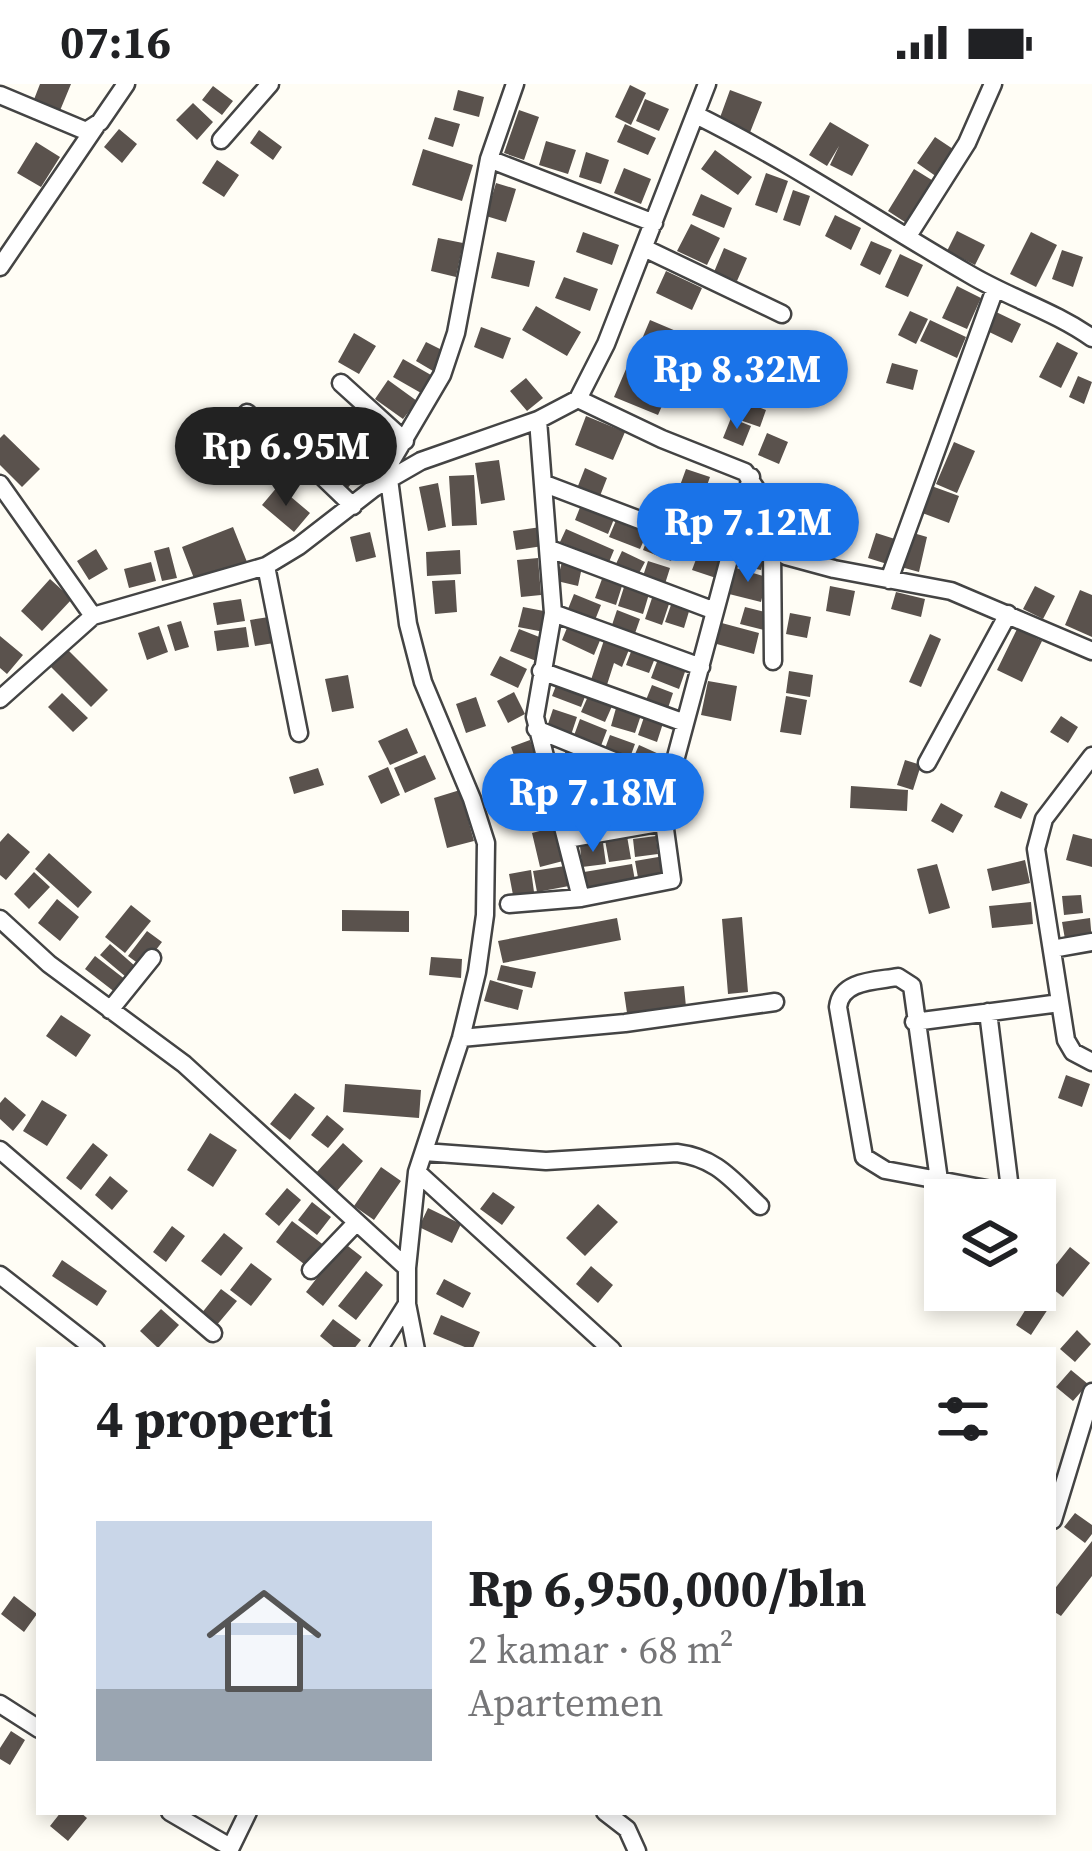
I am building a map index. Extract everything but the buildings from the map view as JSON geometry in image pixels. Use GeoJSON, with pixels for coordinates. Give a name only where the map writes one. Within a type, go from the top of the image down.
{"type":"FeatureCollection","features":[{"type":"Feature","properties":{"kind":"street"},"geometry":{"type":"LineString","coordinates":[[0,267],[125,84]]}},
{"type":"Feature","properties":{"kind":"street"},"geometry":{"type":"LineString","coordinates":[[221,140],[269,84]]}},
{"type":"Feature","properties":{"kind":"street"},"geometry":{"type":"LineString","coordinates":[[415,1347],[406,1304],[417,1172],[461,1039],[485,915],[486,843],[423,682],[382,484],[442,375],[456,333],[489,159],[515,84]]}},
{"type":"Feature","properties":{"kind":"street"},"geometry":{"type":"LineString","coordinates":[[0,699],[94,616],[266,566],[421,461],[538,420],[578,399],[606,344],[707,84]]}},
{"type":"Feature","properties":{"kind":"street"},"geometry":{"type":"LineString","coordinates":[[908,236],[967,143],[993,84]]}},
{"type":"Feature","properties":{"kind":"street"},"geometry":{"type":"LineString","coordinates":[[0,95],[78,130],[96,126]]}},
{"type":"Feature","properties":{"kind":"street"},"geometry":{"type":"LineString","coordinates":[[696,115],[782,158],[995,290],[1066,320],[1092,338]]}},
{"type":"Feature","properties":{"kind":"street"},"geometry":{"type":"LineString","coordinates":[[489,159],[654,223]]}},
{"type":"Feature","properties":{"kind":"street"},"geometry":{"type":"LineString","coordinates":[[644,248],[782,314]]}},
{"type":"Feature","properties":{"kind":"street"},"geometry":{"type":"LineString","coordinates":[[889,580],[995,290]]}},
{"type":"Feature","properties":{"kind":"street"},"geometry":{"type":"LineString","coordinates":[[341,382],[405,440]]}},
{"type":"Feature","properties":{"kind":"street"},"geometry":{"type":"LineString","coordinates":[[578,399],[751,477],[772,548],[773,661]]}},
{"type":"Feature","properties":{"kind":"street"},"geometry":{"type":"LineString","coordinates":[[247,413],[352,506]]}},
{"type":"Feature","properties":{"kind":"street"},"geometry":{"type":"LineString","coordinates":[[538,420],[553,613],[541,670],[536,729],[581,898]]}},
{"type":"Feature","properties":{"kind":"street"},"geometry":{"type":"LineString","coordinates":[[509,904],[581,898],[672,880],[664,822],[668,783],[751,477]]}},
{"type":"Feature","properties":{"kind":"street"},"geometry":{"type":"LineString","coordinates":[[0,484],[94,616]]}},
{"type":"Feature","properties":{"kind":"street"},"geometry":{"type":"LineString","coordinates":[[545,484],[729,554]]}},
{"type":"Feature","properties":{"kind":"street"},"geometry":{"type":"LineString","coordinates":[[772,548],[834,569],[951,591],[1092,651]]}},
{"type":"Feature","properties":{"kind":"street"},"geometry":{"type":"LineString","coordinates":[[550,549],[715,610]]}},
{"type":"Feature","properties":{"kind":"street"},"geometry":{"type":"LineString","coordinates":[[266,566],[299,733]]}},
{"type":"Feature","properties":{"kind":"street"},"geometry":{"type":"LineString","coordinates":[[553,613],[701,667]]}},
{"type":"Feature","properties":{"kind":"street"},"geometry":{"type":"LineString","coordinates":[[927,763],[1008,614]]}},
{"type":"Feature","properties":{"kind":"street"},"geometry":{"type":"LineString","coordinates":[[541,670],[685,723]]}},
{"type":"Feature","properties":{"kind":"street"},"geometry":{"type":"LineString","coordinates":[[536,729],[668,783]]}},
{"type":"Feature","properties":{"kind":"street"},"geometry":{"type":"LineString","coordinates":[[1092,756],[1044,819],[1037,835],[1036,864],[1070,1048],[1092,1062]]}},
{"type":"Feature","properties":{"kind":"street"},"geometry":{"type":"LineString","coordinates":[[567,839],[664,822]]}},
{"type":"Feature","properties":{"kind":"street"},"geometry":{"type":"LineString","coordinates":[[0,919],[184,1064],[407,1268]]}},
{"type":"Feature","properties":{"kind":"street"},"geometry":{"type":"LineString","coordinates":[[1052,949],[1092,942]]}},
{"type":"Feature","properties":{"kind":"street"},"geometry":{"type":"LineString","coordinates":[[110,1010],[152,958]]}},
{"type":"Feature","properties":{"kind":"street"},"geometry":{"type":"LineString","coordinates":[[934,1179],[886,1170],[864,1157],[838,1007],[839,996],[849,987],[904,979],[915,994],[914,1022],[939,1179]]}},
{"type":"Feature","properties":{"kind":"street"},"geometry":{"type":"LineString","coordinates":[[461,1039],[625,1023],[775,1001]]}},
{"type":"Feature","properties":{"kind":"street"},"geometry":{"type":"LineString","coordinates":[[914,1022],[1060,1003]]}},
{"type":"Feature","properties":{"kind":"street"},"geometry":{"type":"LineString","coordinates":[[988,1012],[1007,1179]]}},
{"type":"Feature","properties":{"kind":"street"},"geometry":{"type":"LineString","coordinates":[[0,1150],[213,1334]]}},
{"type":"Feature","properties":{"kind":"street"},"geometry":{"type":"LineString","coordinates":[[424,1152],[546,1161],[677,1153],[697,1156],[710,1160],[760,1206]]}},
{"type":"Feature","properties":{"kind":"street"},"geometry":{"type":"LineString","coordinates":[[417,1172],[609,1347]]}},
{"type":"Feature","properties":{"kind":"street"},"geometry":{"type":"LineString","coordinates":[[311,1270],[356,1223]]}},
{"type":"Feature","properties":{"kind":"street"},"geometry":{"type":"LineString","coordinates":[[0,1276],[92,1347]]}},
{"type":"Feature","properties":{"kind":"street"},"geometry":{"type":"LineString","coordinates":[[380,1347],[406,1304]]}},
{"type":"Feature","properties":{"kind":"street"},"geometry":{"type":"LineString","coordinates":[[1056,1510],[1092,1392]]}},
{"type":"Feature","properties":{"kind":"street"},"geometry":{"type":"LineString","coordinates":[[0,1704],[36,1727]]}},
{"type":"Feature","properties":{"kind":"street"},"geometry":{"type":"LineString","coordinates":[[175,1815],[229,1849],[246,1815]]}},
{"type":"Feature","properties":{"kind":"street"},"geometry":{"type":"LineString","coordinates":[[608,1815],[633,1836],[638,1851]]}}]}
